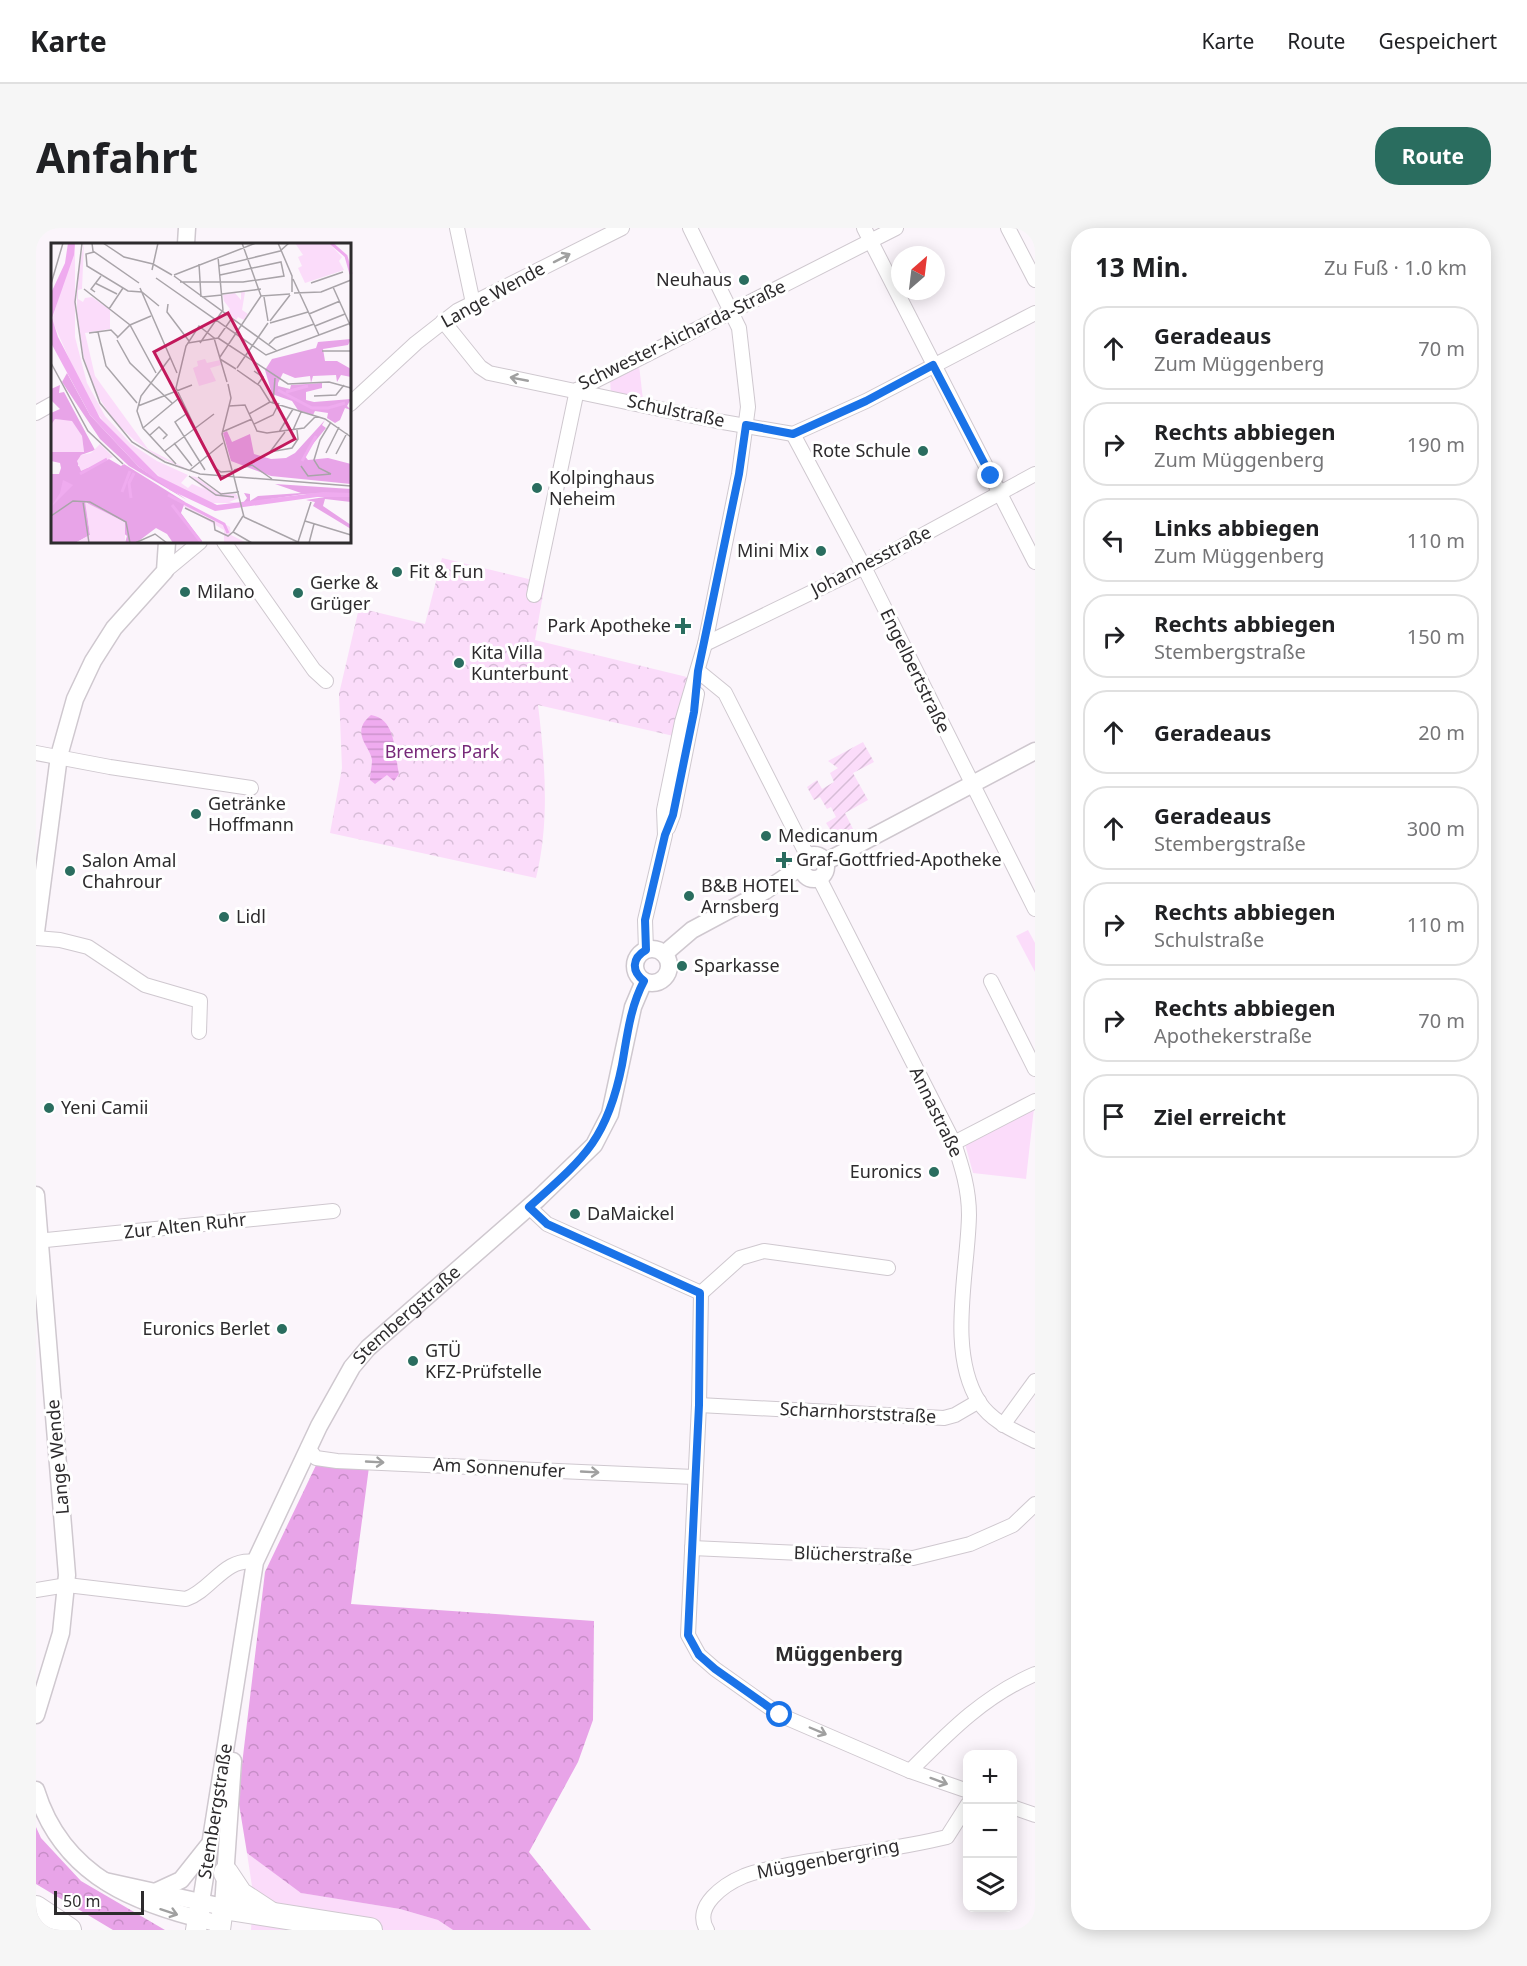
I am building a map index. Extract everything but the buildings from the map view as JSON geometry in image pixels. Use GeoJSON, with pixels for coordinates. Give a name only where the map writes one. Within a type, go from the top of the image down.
{"type":"FeatureCollection","features":[{"type":"Feature","properties":{"kind":"highway"},"geometry":{"type":"LineString","coordinates":[[226,1874],[233,1886],[246,1899],[263,1926]]}},
{"type":"Feature","properties":{"kind":"highway"},"geometry":{"type":"LineString","coordinates":[[36,1908],[69,1930]]}},
{"type":"Feature","properties":{"kind":"highway"},"geometry":{"type":"LineString","coordinates":[[210,1919],[263,1926],[370,1930]]}},
{"type":"Feature","properties":{"kind":"street"},"geometry":{"type":"LineString","coordinates":[[186,243],[187,228]]}},
{"type":"Feature","properties":{"kind":"street"},"geometry":{"type":"LineString","coordinates":[[457,228],[473,303]]}},
{"type":"Feature","properties":{"kind":"street","name":"Lange Wende"},"geometry":{"type":"LineString","coordinates":[[351,403],[443,321],[473,303],[622,228]]}},
{"type":"Feature","properties":{"kind":"street"},"geometry":{"type":"LineString","coordinates":[[646,950],[645,920],[665,835],[664,810],[684,714],[705,644],[748,407],[740,327],[690,228]]}},
{"type":"Feature","properties":{"kind":"street"},"geometry":{"type":"LineString","coordinates":[[864,228],[1035,562]]}},
{"type":"Feature","properties":{"kind":"street","name":"Schwester-Aicharda-Straße"},"geometry":{"type":"LineString","coordinates":[[443,321],[486,372],[577,390],[896,228]]}},
{"type":"Feature","properties":{"kind":"street"},"geometry":{"type":"LineString","coordinates":[[1008,228],[1035,280]]}},
{"type":"Feature","properties":{"kind":"street"},"geometry":{"type":"LineString","coordinates":[[793,434],[866,401],[1035,313]]}},
{"type":"Feature","properties":{"kind":"street"},"geometry":{"type":"LineString","coordinates":[[534,595],[577,390]]}},
{"type":"Feature","properties":{"kind":"street","name":"Schulstraße"},"geometry":{"type":"LineString","coordinates":[[577,390],[793,434]]}},
{"type":"Feature","properties":{"kind":"street"},"geometry":{"type":"LineString","coordinates":[[36,413],[51,406]]}},
{"type":"Feature","properties":{"kind":"street","name":"Engelbertstraße"},"geometry":{"type":"LineString","coordinates":[[793,434],[864,567],[1035,909]]}},
{"type":"Feature","properties":{"kind":"street","name":"Johannesstraße"},"geometry":{"type":"LineString","coordinates":[[705,644],[864,567],[1035,474]]}},
{"type":"Feature","properties":{"kind":"street"},"geometry":{"type":"LineString","coordinates":[[165,572],[167,543]]}},
{"type":"Feature","properties":{"kind":"street"},"geometry":{"type":"LineString","coordinates":[[36,932],[41,854],[59,756],[75,699],[93,661],[126,613],[165,572],[199,543]]}},
{"type":"Feature","properties":{"kind":"street"},"geometry":{"type":"LineString","coordinates":[[225,543],[314,670],[326,681]]}},
{"type":"Feature","properties":{"kind":"street","name":"Annastraße"},"geometry":{"type":"LineString","coordinates":[[698,671],[725,693],[809,869],[954,1143],[966,1177],[969,1213],[963,1355],[979,1401]]}},
{"type":"Feature","properties":{"kind":"street"},"geometry":{"type":"LineString","coordinates":[[664,954],[692,930],[809,869],[816,855],[825,862],[1035,751]]}},
{"type":"Feature","properties":{"kind":"street"},"geometry":{"type":"LineString","coordinates":[[36,753],[110,767],[251,788]]}},
{"type":"Feature","properties":{"kind":"street"},"geometry":{"type":"LineString","coordinates":[[36,938],[60,940],[88,947],[145,984],[200,1001],[199,1032]]}},
{"type":"Feature","properties":{"kind":"street"},"geometry":{"type":"LineString","coordinates":[[655,949],[664,954],[669,967],[664,978],[655,983],[644,981],[637,976],[634,967],[636,958],[646,950],[655,949]]}},
{"type":"Feature","properties":{"kind":"street","name":"Stembergstraße"},"geometry":{"type":"LineString","coordinates":[[210,1919],[211,1843],[236,1694],[247,1600],[255,1562],[308,1448],[352,1367],[368,1348],[529,1207],[594,1145],[610,1114],[633,1007],[644,981]]}},
{"type":"Feature","properties":{"kind":"street"},"geometry":{"type":"LineString","coordinates":[[991,981],[1035,1069]]}},
{"type":"Feature","properties":{"kind":"street"},"geometry":{"type":"LineString","coordinates":[[954,1143],[1035,1101]]}},
{"type":"Feature","properties":{"kind":"street","name":"Lange Wende"},"geometry":{"type":"LineString","coordinates":[[36,1195],[67,1585],[61,1633],[36,1715]]}},
{"type":"Feature","properties":{"kind":"street"},"geometry":{"type":"LineString","coordinates":[[529,1207],[547,1224],[700,1293]]}},
{"type":"Feature","properties":{"kind":"street","name":"Zur Alten Ruhr"},"geometry":{"type":"LineString","coordinates":[[38,1241],[333,1211]]}},
{"type":"Feature","properties":{"kind":"street"},"geometry":{"type":"LineString","coordinates":[[888,1268],[764,1251],[740,1258],[700,1293],[699,1405],[688,1635],[699,1655],[715,1669],[780,1715],[910,1771],[963,1789]]}},
{"type":"Feature","properties":{"kind":"street"},"geometry":{"type":"LineString","coordinates":[[1003,1425],[1035,1381]]}},
{"type":"Feature","properties":{"kind":"street"},"geometry":{"type":"LineString","coordinates":[[979,1401],[1003,1425],[1035,1441]]}},
{"type":"Feature","properties":{"kind":"street","name":"Scharnhorststraße"},"geometry":{"type":"LineString","coordinates":[[699,1405],[944,1418],[955,1415],[979,1401]]}},
{"type":"Feature","properties":{"kind":"street","name":"Am Sonnenufer"},"geometry":{"type":"LineString","coordinates":[[308,1448],[316,1458],[337,1461],[694,1477]]}},
{"type":"Feature","properties":{"kind":"street","name":"Blücherstraße"},"geometry":{"type":"LineString","coordinates":[[692,1548],[913,1558],[970,1544],[1013,1525],[1035,1504]]}},
{"type":"Feature","properties":{"kind":"street"},"geometry":{"type":"LineString","coordinates":[[36,1590],[67,1585],[186,1599],[198,1593],[235,1562],[255,1562]]}},
{"type":"Feature","properties":{"kind":"street"},"geometry":{"type":"LineString","coordinates":[[910,1771],[975,1707],[996,1693],[1035,1674]]}},
{"type":"Feature","properties":{"kind":"street","name":"Stembergstraße"},"geometry":{"type":"LineString","coordinates":[[210,1919],[226,1874],[236,1694]]}},
{"type":"Feature","properties":{"kind":"street"},"geometry":{"type":"LineString","coordinates":[[36,1790],[50,1825],[64,1846],[80,1863],[105,1881],[144,1903],[210,1919]]}},
{"type":"Feature","properties":{"kind":"street"},"geometry":{"type":"LineString","coordinates":[[1017,1809],[1035,1815]]}},
{"type":"Feature","properties":{"kind":"street","name":"Müggenbergring"},"geometry":{"type":"LineString","coordinates":[[707,1930],[704,1915],[709,1903],[721,1888],[734,1880],[780,1866],[947,1837],[963,1812]]}},
{"type":"Feature","properties":{"kind":"street"},"geometry":{"type":"LineString","coordinates":[[155,1892],[181,1880],[211,1843]]}},
{"type":"Feature","properties":{"kind":"street"},"geometry":{"type":"LineString","coordinates":[[105,1881],[155,1892],[210,1919]]}},
{"type":"Feature","properties":{"kind":"green space"},"geometry":{"type":"Polygon","coordinates":[[[639,365],[643,400],[611,394],[610,380],[639,365]]]}},
{"type":"Feature","properties":{"kind":"green space","name":"Bremers Park"},"geometry":{"type":"Polygon","coordinates":[[[442,558],[545,583],[535,640],[691,678],[678,737],[538,705],[543,748],[545,814],[536,878],[330,833],[342,768],[339,694],[359,608],[425,624],[442,558]]]}},
{"type":"Feature","properties":{"kind":"green space"},"geometry":{"type":"Polygon","coordinates":[[[863,742],[874,762],[853,773],[868,800],[845,813],[854,831],[837,840],[826,823],[836,817],[831,807],[827,809],[820,797],[814,800],[807,787],[817,780],[822,789],[834,782],[830,773],[838,768],[828,761],[863,742]]]}},
{"type":"Feature","properties":{"kind":"green space"},"geometry":{"type":"Polygon","coordinates":[[[1028,930],[1035,943],[1035,972],[1016,936],[1028,930]]]}},
{"type":"Feature","properties":{"kind":"green space"},"geometry":{"type":"Polygon","coordinates":[[[1034,1108],[1026,1179],[973,1173],[965,1144],[1034,1108]]]}},
{"type":"Feature","properties":{"kind":"green space"},"geometry":{"type":"Polygon","coordinates":[[[318,1461],[369,1467],[351,1604],[594,1621],[593,1720],[578,1762],[529,1852],[591,1930],[453,1930],[438,1920],[400,1909],[301,1893],[247,1853],[238,1798],[265,1572],[318,1461]]]}},
{"type":"Feature","properties":{"kind":"green space"},"geometry":{"type":"Polygon","coordinates":[[[36,1827],[41,1838],[81,1881],[165,1930],[113,1930],[36,1884],[36,1827]]]}},
{"type":"Feature","properties":{"kind":"green space"},"geometry":{"type":"Polygon","coordinates":[[[247,1853],[302,1893],[400,1909],[438,1920],[453,1930],[251,1930],[253,1893],[247,1853]]]}},
{"type":"Feature","properties":{"kind":"shaded area"},"geometry":{"type":"Polygon","coordinates":[[[371,715],[386,723],[393,738],[399,774],[394,781],[387,775],[375,784],[370,780],[372,760],[361,734],[365,722],[371,715]]]}},
{"type":"Feature","properties":{"kind":"place","name":"Neuhaus"},"geometry":{"type":"Point","coordinates":[744,280]}},
{"type":"Feature","properties":{"kind":"place","name":"Rote Schule"},"geometry":{"type":"Point","coordinates":[923,451]}},
{"type":"Feature","properties":{"kind":"place","name":"Kolpinghaus Neheim"},"geometry":{"type":"Point","coordinates":[537,488]}},
{"type":"Feature","properties":{"kind":"place","name":"Mini Mix"},"geometry":{"type":"Point","coordinates":[821,551]}},
{"type":"Feature","properties":{"kind":"place","name":"Fit & Fun"},"geometry":{"type":"Point","coordinates":[397,572]}},
{"type":"Feature","properties":{"kind":"place","name":"Milano"},"geometry":{"type":"Point","coordinates":[185,592]}},
{"type":"Feature","properties":{"kind":"place","name":"Gerke & Grüger"},"geometry":{"type":"Point","coordinates":[298,593]}},
{"type":"Feature","properties":{"kind":"place","name":"Park Apotheke"},"geometry":{"type":"Point","coordinates":[683,626]}},
{"type":"Feature","properties":{"kind":"place","name":"Kita Villa Kunterbunt"},"geometry":{"type":"Point","coordinates":[459,663]}},
{"type":"Feature","properties":{"kind":"place","name":"Getränke Hoffmann"},"geometry":{"type":"Point","coordinates":[196,814]}},
{"type":"Feature","properties":{"kind":"place","name":"Medicanum"},"geometry":{"type":"Point","coordinates":[766,836]}},
{"type":"Feature","properties":{"kind":"place","name":"Graf-Gottfried-Apotheke"},"geometry":{"type":"Point","coordinates":[784,860]}},
{"type":"Feature","properties":{"kind":"place","name":"Salon Amal Chahrour"},"geometry":{"type":"Point","coordinates":[70,871]}},
{"type":"Feature","properties":{"kind":"place","name":"B&B HOTEL Arnsberg"},"geometry":{"type":"Point","coordinates":[689,896]}},
{"type":"Feature","properties":{"kind":"place","name":"Lidl"},"geometry":{"type":"Point","coordinates":[224,917]}},
{"type":"Feature","properties":{"kind":"place","name":"Sparkasse"},"geometry":{"type":"Point","coordinates":[682,966]}},
{"type":"Feature","properties":{"kind":"place","name":"Yeni Camii"},"geometry":{"type":"Point","coordinates":[49,1108]}},
{"type":"Feature","properties":{"kind":"place","name":"Euronics"},"geometry":{"type":"Point","coordinates":[934,1172]}},
{"type":"Feature","properties":{"kind":"place","name":"DaMaickel"},"geometry":{"type":"Point","coordinates":[575,1214]}},
{"type":"Feature","properties":{"kind":"place","name":"Euronics Berlet"},"geometry":{"type":"Point","coordinates":[282,1329]}},
{"type":"Feature","properties":{"kind":"place","name":"GTÜ KFZ-Prüfstelle"},"geometry":{"type":"Point","coordinates":[413,1361]}},
{"type":"Feature","properties":{"kind":"district","name":"Müggenberg"},"geometry":{"type":"Point","coordinates":[839,1654]}},
{"type":"Feature","properties":{"kind":"route"},"geometry":{"type":"LineString","coordinates":[[780,1715],[715,1669],[699,1655],[688,1635],[699,1405],[700,1293],[547,1224],[529,1207],[594,1145],[610,1114],[618,1086],[633,1007],[636,995],[644,981],[637,976],[634,967],[636,958],[646,950],[645,920],[665,835],[673,815],[698,690],[698,671],[739,474],[746,425],[793,434],[866,401],[933,365],[991,476]]}}]}
